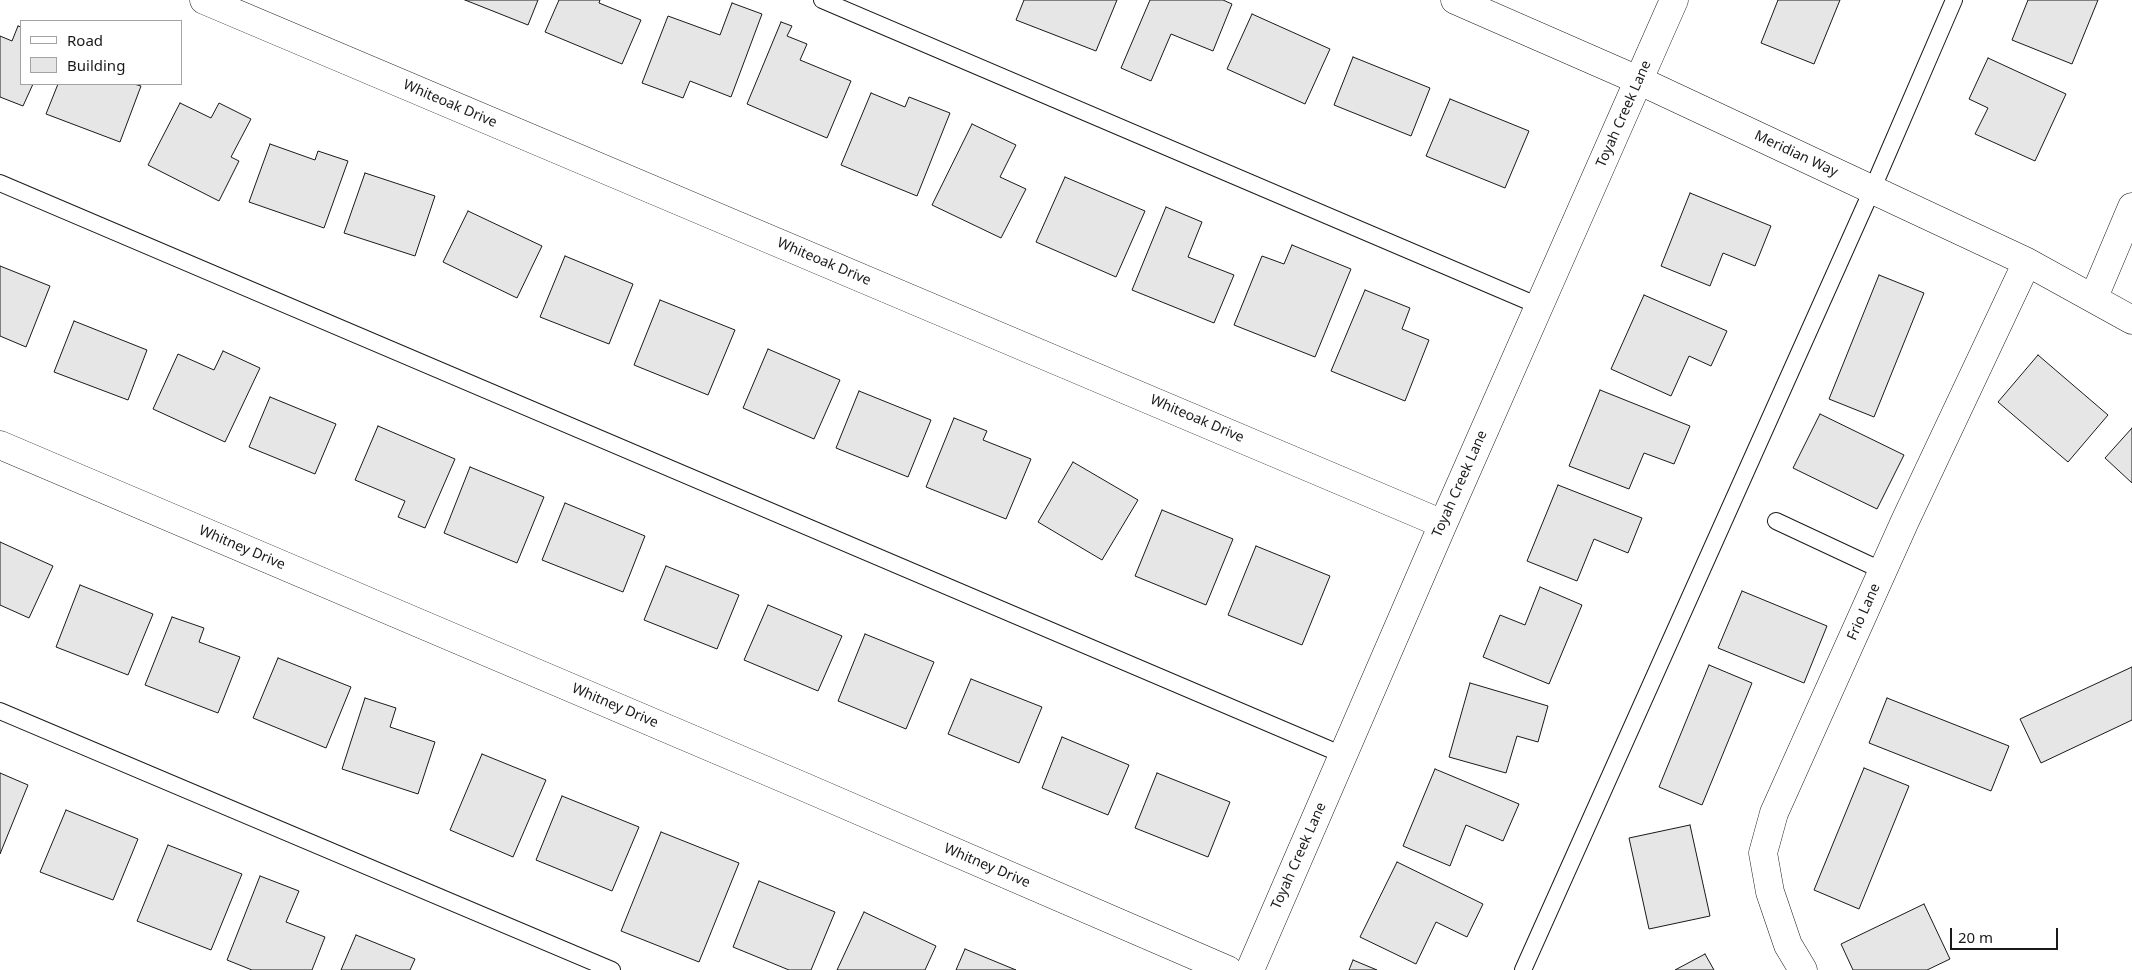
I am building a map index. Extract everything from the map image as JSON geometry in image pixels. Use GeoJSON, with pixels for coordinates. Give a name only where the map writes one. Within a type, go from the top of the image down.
{"type":"FeatureCollection","features":[{"type":"Feature","properties":{"kind":"street","name":"Whiteoak Drive"},"geometry":{"type":"LineString","coordinates":[[204,0],[1443,524]]}},
{"type":"Feature","properties":{"kind":"street","name":"Meridian Way"},"geometry":{"type":"LineString","coordinates":[[1454,0],[1638,80],[2027,262],[2132,320]]}},
{"type":"Feature","properties":{"kind":"street","name":"Toyah Creek Lane"},"geometry":{"type":"LineString","coordinates":[[1250,970],[1443,524],[1674,0]]}},
{"type":"Feature","properties":{"kind":"street"},"geometry":{"type":"LineString","coordinates":[[2094,298],[2132,207]]}},
{"type":"Feature","properties":{"kind":"street","name":"Frio Lane"},"geometry":{"type":"LineString","coordinates":[[1803,970],[1788,944],[1773,901],[1763,853],[1774,814],[1883,571],[2027,262]]}},
{"type":"Feature","properties":{"kind":"street","name":"Whitney Drive"},"geometry":{"type":"LineString","coordinates":[[0,445],[802,786],[1228,970]]}},
{"type":"Feature","properties":{"kind":"lane"},"geometry":{"type":"LineString","coordinates":[[822,0],[1539,306]]}},
{"type":"Feature","properties":{"kind":"lane"},"geometry":{"type":"LineString","coordinates":[[1523,970],[1872,190],[1954,0]]}},
{"type":"Feature","properties":{"kind":"lane"},"geometry":{"type":"LineString","coordinates":[[0,183],[1343,755]]}},
{"type":"Feature","properties":{"kind":"lane"},"geometry":{"type":"LineString","coordinates":[[1776,521],[1883,571]]}},
{"type":"Feature","properties":{"kind":"lane"},"geometry":{"type":"LineString","coordinates":[[0,711],[612,970]]}},
{"type":"Feature","properties":{"kind":"building"},"geometry":{"type":"Polygon","coordinates":[[[465,0],[538,0],[528,25],[465,0]]]}},
{"type":"Feature","properties":{"kind":"building"},"geometry":{"type":"Polygon","coordinates":[[[559,0],[600,0],[599,3],[641,20],[622,64],[545,32],[559,0]]]}},
{"type":"Feature","properties":{"kind":"building"},"geometry":{"type":"Polygon","coordinates":[[[1024,0],[1117,0],[1096,51],[1016,20],[1024,0]]]}},
{"type":"Feature","properties":{"kind":"building"},"geometry":{"type":"Polygon","coordinates":[[[1150,0],[1223,0],[1232,4],[1213,51],[1171,34],[1151,81],[1121,68],[1150,0]]]}},
{"type":"Feature","properties":{"kind":"building"},"geometry":{"type":"Polygon","coordinates":[[[1778,0],[1840,0],[1814,64],[1761,43],[1778,0]]]}},
{"type":"Feature","properties":{"kind":"building"},"geometry":{"type":"Polygon","coordinates":[[[2028,0],[2098,0],[2072,64],[2012,40],[2028,0]]]}},
{"type":"Feature","properties":{"kind":"building"},"geometry":{"type":"Polygon","coordinates":[[[732,3],[762,14],[731,97],[690,81],[683,98],[642,83],[668,16],[720,35],[732,3]]]}},
{"type":"Feature","properties":{"kind":"building"},"geometry":{"type":"Polygon","coordinates":[[[1252,14],[1330,49],[1305,104],[1227,69],[1252,14]]]}},
{"type":"Feature","properties":{"kind":"building"},"geometry":{"type":"Polygon","coordinates":[[[781,22],[792,26],[787,36],[807,44],[800,60],[851,81],[827,138],[747,104],[781,22]]]}},
{"type":"Feature","properties":{"kind":"building"},"geometry":{"type":"Polygon","coordinates":[[[18,26],[20,27],[20,85],[33,85],[23,106],[0,97],[0,36],[12,41],[18,26]]]}},
{"type":"Feature","properties":{"kind":"building"},"geometry":{"type":"Polygon","coordinates":[[[1353,57],[1430,88],[1411,136],[1334,105],[1353,57]]]}},
{"type":"Feature","properties":{"kind":"building"},"geometry":{"type":"Polygon","coordinates":[[[1988,58],[2066,94],[2035,161],[1975,134],[1988,108],[1969,99],[1988,58]]]}},
{"type":"Feature","properties":{"kind":"building"},"geometry":{"type":"Polygon","coordinates":[[[58,85],[141,86],[120,142],[46,114],[58,85]]]}},
{"type":"Feature","properties":{"kind":"building"},"geometry":{"type":"Polygon","coordinates":[[[871,93],[905,107],[909,97],[950,113],[917,196],[841,165],[871,93]]]}},
{"type":"Feature","properties":{"kind":"building"},"geometry":{"type":"Polygon","coordinates":[[[1450,99],[1529,131],[1505,188],[1426,156],[1450,99]]]}},
{"type":"Feature","properties":{"kind":"building"},"geometry":{"type":"Polygon","coordinates":[[[180,103],[211,118],[219,103],[251,119],[231,157],[239,161],[219,201],[148,165],[180,103]]]}},
{"type":"Feature","properties":{"kind":"building"},"geometry":{"type":"Polygon","coordinates":[[[972,124],[1016,145],[1000,177],[1026,189],[1001,238],[932,205],[972,124]]]}},
{"type":"Feature","properties":{"kind":"building"},"geometry":{"type":"Polygon","coordinates":[[[270,144],[315,160],[318,151],[348,161],[324,228],[249,202],[270,144]]]}},
{"type":"Feature","properties":{"kind":"building"},"geometry":{"type":"Polygon","coordinates":[[[365,173],[435,196],[415,256],[344,233],[365,173]]]}},
{"type":"Feature","properties":{"kind":"building"},"geometry":{"type":"Polygon","coordinates":[[[1065,177],[1145,211],[1116,277],[1036,242],[1065,177]]]}},
{"type":"Feature","properties":{"kind":"building"},"geometry":{"type":"Polygon","coordinates":[[[1690,193],[1771,226],[1755,266],[1723,253],[1710,286],[1661,266],[1690,193]]]}},
{"type":"Feature","properties":{"kind":"building"},"geometry":{"type":"Polygon","coordinates":[[[1166,207],[1202,222],[1188,257],[1234,275],[1214,323],[1132,290],[1166,207]]]}},
{"type":"Feature","properties":{"kind":"building"},"geometry":{"type":"Polygon","coordinates":[[[468,211],[542,246],[517,298],[443,262],[468,211]]]}},
{"type":"Feature","properties":{"kind":"building"},"geometry":{"type":"Polygon","coordinates":[[[1292,245],[1351,269],[1315,357],[1234,325],[1262,256],[1284,264],[1292,245]]]}},
{"type":"Feature","properties":{"kind":"building"},"geometry":{"type":"Polygon","coordinates":[[[565,256],[633,284],[609,344],[540,317],[565,256]]]}},
{"type":"Feature","properties":{"kind":"building"},"geometry":{"type":"Polygon","coordinates":[[[0,266],[50,286],[26,347],[0,336],[0,266]]]}},
{"type":"Feature","properties":{"kind":"building"},"geometry":{"type":"Polygon","coordinates":[[[1879,275],[1924,293],[1874,417],[1829,399],[1879,275]]]}},
{"type":"Feature","properties":{"kind":"building"},"geometry":{"type":"Polygon","coordinates":[[[1365,290],[1410,308],[1402,329],[1429,340],[1405,401],[1331,371],[1365,290]]]}},
{"type":"Feature","properties":{"kind":"building"},"geometry":{"type":"Polygon","coordinates":[[[1644,295],[1727,331],[1711,366],[1689,356],[1671,396],[1611,369],[1644,295]]]}},
{"type":"Feature","properties":{"kind":"building"},"geometry":{"type":"Polygon","coordinates":[[[660,300],[735,330],[708,395],[634,365],[660,300]]]}},
{"type":"Feature","properties":{"kind":"building"},"geometry":{"type":"Polygon","coordinates":[[[74,321],[147,350],[128,400],[54,372],[74,321]]]}},
{"type":"Feature","properties":{"kind":"building"},"geometry":{"type":"Polygon","coordinates":[[[768,349],[840,380],[814,439],[743,408],[768,349]]]}},
{"type":"Feature","properties":{"kind":"building"},"geometry":{"type":"Polygon","coordinates":[[[223,351],[260,368],[225,442],[153,409],[178,354],[214,370],[223,351]]]}},
{"type":"Feature","properties":{"kind":"building"},"geometry":{"type":"Polygon","coordinates":[[[2038,355],[2108,415],[2068,462],[1998,402],[2038,355]]]}},
{"type":"Feature","properties":{"kind":"building"},"geometry":{"type":"Polygon","coordinates":[[[1600,390],[1690,426],[1674,464],[1644,453],[1629,489],[1569,466],[1600,390]]]}},
{"type":"Feature","properties":{"kind":"building"},"geometry":{"type":"Polygon","coordinates":[[[859,391],[931,420],[908,477],[836,448],[859,391]]]}},
{"type":"Feature","properties":{"kind":"building"},"geometry":{"type":"Polygon","coordinates":[[[270,397],[336,424],[315,474],[249,447],[270,397]]]}},
{"type":"Feature","properties":{"kind":"building"},"geometry":{"type":"Polygon","coordinates":[[[1820,414],[1904,455],[1877,509],[1793,468],[1820,414]]]}},
{"type":"Feature","properties":{"kind":"building"},"geometry":{"type":"Polygon","coordinates":[[[954,418],[987,431],[983,440],[1031,459],[1006,519],[926,487],[954,418]]]}},
{"type":"Feature","properties":{"kind":"building"},"geometry":{"type":"Polygon","coordinates":[[[378,426],[455,459],[425,528],[398,517],[405,501],[355,480],[378,426]]]}},
{"type":"Feature","properties":{"kind":"building"},"geometry":{"type":"Polygon","coordinates":[[[2132,428],[2132,483],[2105,458],[2132,428]]]}},
{"type":"Feature","properties":{"kind":"building"},"geometry":{"type":"Polygon","coordinates":[[[1073,462],[1138,500],[1102,560],[1038,522],[1073,462]]]}},
{"type":"Feature","properties":{"kind":"building"},"geometry":{"type":"Polygon","coordinates":[[[470,467],[544,497],[517,563],[444,533],[470,467]]]}},
{"type":"Feature","properties":{"kind":"building"},"geometry":{"type":"Polygon","coordinates":[[[1558,485],[1642,518],[1628,553],[1594,539],[1577,581],[1527,561],[1558,485]]]}},
{"type":"Feature","properties":{"kind":"building"},"geometry":{"type":"Polygon","coordinates":[[[565,503],[645,536],[623,592],[542,560],[565,503]]]}},
{"type":"Feature","properties":{"kind":"building"},"geometry":{"type":"Polygon","coordinates":[[[1162,510],[1233,539],[1206,605],[1135,576],[1162,510]]]}},
{"type":"Feature","properties":{"kind":"building"},"geometry":{"type":"Polygon","coordinates":[[[0,542],[53,566],[29,618],[0,605],[0,542]]]}},
{"type":"Feature","properties":{"kind":"building"},"geometry":{"type":"Polygon","coordinates":[[[1256,546],[1330,576],[1302,645],[1228,615],[1256,546]]]}},
{"type":"Feature","properties":{"kind":"building"},"geometry":{"type":"Polygon","coordinates":[[[666,566],[739,595],[717,649],[644,620],[666,566]]]}},
{"type":"Feature","properties":{"kind":"building"},"geometry":{"type":"Polygon","coordinates":[[[80,585],[153,614],[128,675],[56,647],[80,585]]]}},
{"type":"Feature","properties":{"kind":"building"},"geometry":{"type":"Polygon","coordinates":[[[1540,587],[1582,605],[1549,684],[1483,657],[1500,615],[1525,625],[1540,587]]]}},
{"type":"Feature","properties":{"kind":"building"},"geometry":{"type":"Polygon","coordinates":[[[1742,591],[1827,626],[1804,683],[1718,648],[1742,591]]]}},
{"type":"Feature","properties":{"kind":"building"},"geometry":{"type":"Polygon","coordinates":[[[768,605],[842,636],[818,691],[744,660],[768,605]]]}},
{"type":"Feature","properties":{"kind":"building"},"geometry":{"type":"Polygon","coordinates":[[[172,617],[204,628],[199,642],[240,657],[218,713],[145,685],[172,617]]]}},
{"type":"Feature","properties":{"kind":"building"},"geometry":{"type":"Polygon","coordinates":[[[865,634],[934,662],[906,729],[838,701],[865,634]]]}},
{"type":"Feature","properties":{"kind":"building"},"geometry":{"type":"Polygon","coordinates":[[[278,658],[351,687],[326,748],[253,718],[278,658]]]}},
{"type":"Feature","properties":{"kind":"building"},"geometry":{"type":"Polygon","coordinates":[[[1709,665],[1752,683],[1702,805],[1659,787],[1709,665]]]}},
{"type":"Feature","properties":{"kind":"building"},"geometry":{"type":"Polygon","coordinates":[[[2132,667],[2132,720],[2041,763],[2020,719],[2132,667]]]}},
{"type":"Feature","properties":{"kind":"building"},"geometry":{"type":"Polygon","coordinates":[[[971,679],[1042,707],[1019,763],[948,734],[971,679]]]}},
{"type":"Feature","properties":{"kind":"building"},"geometry":{"type":"Polygon","coordinates":[[[1470,683],[1548,706],[1538,742],[1517,736],[1506,773],[1449,757],[1470,683]]]}},
{"type":"Feature","properties":{"kind":"building"},"geometry":{"type":"Polygon","coordinates":[[[365,698],[396,708],[390,727],[435,742],[418,794],[342,769],[365,698]]]}},
{"type":"Feature","properties":{"kind":"building"},"geometry":{"type":"Polygon","coordinates":[[[1887,698],[2009,746],[1991,791],[1869,743],[1887,698]]]}},
{"type":"Feature","properties":{"kind":"building"},"geometry":{"type":"Polygon","coordinates":[[[1062,737],[1129,765],[1108,815],[1042,788],[1062,737]]]}},
{"type":"Feature","properties":{"kind":"building"},"geometry":{"type":"Polygon","coordinates":[[[482,754],[546,780],[513,857],[450,830],[482,754]]]}},
{"type":"Feature","properties":{"kind":"building"},"geometry":{"type":"Polygon","coordinates":[[[1864,768],[1909,786],[1859,909],[1814,890],[1864,768]]]}},
{"type":"Feature","properties":{"kind":"building"},"geometry":{"type":"Polygon","coordinates":[[[1435,769],[1519,804],[1503,841],[1466,825],[1450,866],[1403,846],[1435,769]]]}},
{"type":"Feature","properties":{"kind":"building"},"geometry":{"type":"Polygon","coordinates":[[[0,773],[28,785],[0,854],[0,773]]]}},
{"type":"Feature","properties":{"kind":"building"},"geometry":{"type":"Polygon","coordinates":[[[1157,773],[1230,802],[1208,857],[1135,828],[1157,773]]]}},
{"type":"Feature","properties":{"kind":"building"},"geometry":{"type":"Polygon","coordinates":[[[562,796],[639,827],[612,891],[536,860],[562,796]]]}},
{"type":"Feature","properties":{"kind":"building"},"geometry":{"type":"Polygon","coordinates":[[[66,810],[138,839],[113,900],[40,872],[66,810]]]}},
{"type":"Feature","properties":{"kind":"building"},"geometry":{"type":"Polygon","coordinates":[[[1690,825],[1710,916],[1649,929],[1629,838],[1690,825]]]}},
{"type":"Feature","properties":{"kind":"building"},"geometry":{"type":"Polygon","coordinates":[[[661,832],[739,863],[699,962],[621,931],[661,832]]]}},
{"type":"Feature","properties":{"kind":"building"},"geometry":{"type":"Polygon","coordinates":[[[168,845],[242,874],[211,950],[137,921],[168,845]]]}},
{"type":"Feature","properties":{"kind":"building"},"geometry":{"type":"Polygon","coordinates":[[[1397,862],[1483,904],[1467,937],[1436,922],[1416,964],[1360,937],[1397,862]]]}},
{"type":"Feature","properties":{"kind":"building"},"geometry":{"type":"Polygon","coordinates":[[[260,876],[299,891],[286,922],[325,937],[312,970],[252,970],[227,960],[260,876]]]}},
{"type":"Feature","properties":{"kind":"building"},"geometry":{"type":"Polygon","coordinates":[[[759,881],[835,912],[811,970],[789,970],[733,947],[759,881]]]}},
{"type":"Feature","properties":{"kind":"building"},"geometry":{"type":"Polygon","coordinates":[[[1924,904],[1950,959],[1927,970],[1853,970],[1841,944],[1924,904]]]}},
{"type":"Feature","properties":{"kind":"building"},"geometry":{"type":"Polygon","coordinates":[[[864,912],[936,946],[925,970],[837,970],[864,912]]]}},
{"type":"Feature","properties":{"kind":"building"},"geometry":{"type":"Polygon","coordinates":[[[356,935],[415,959],[410,970],[341,970],[356,935]]]}},
{"type":"Feature","properties":{"kind":"building"},"geometry":{"type":"Polygon","coordinates":[[[965,949],[1016,970],[956,970],[965,949]]]}},
{"type":"Feature","properties":{"kind":"building"},"geometry":{"type":"Polygon","coordinates":[[[1705,954],[1714,970],[1675,970],[1705,954]]]}},
{"type":"Feature","properties":{"kind":"building"},"geometry":{"type":"Polygon","coordinates":[[[1353,960],[1377,970],[1349,970],[1353,960]]]}}]}
